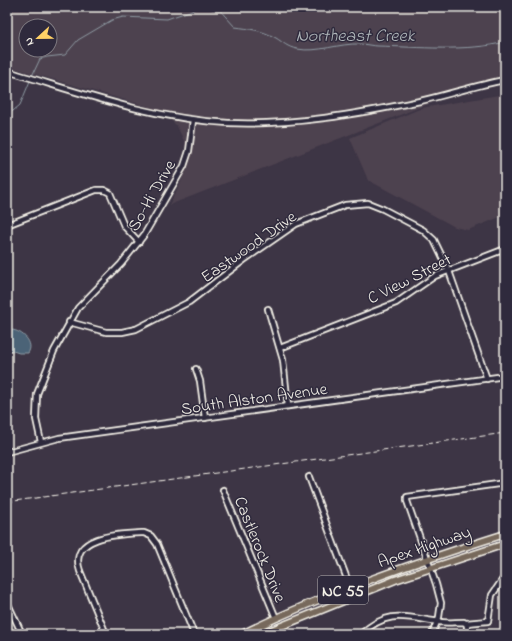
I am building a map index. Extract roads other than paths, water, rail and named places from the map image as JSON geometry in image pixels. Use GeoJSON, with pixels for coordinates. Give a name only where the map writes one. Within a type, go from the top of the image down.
{"type":"FeatureCollection","features":[{"type":"Feature","properties":{"kind":"main road","name":"Apex Highway"},"geometry":{"type":"LineString","coordinates":[[242,634],[350,587],[505,534]]}},
{"type":"Feature","properties":{"kind":"main road","name":"Apex Highway"},"geometry":{"type":"LineString","coordinates":[[262,634],[337,602],[430,568],[505,544]]}},
{"type":"Feature","properties":{"kind":"street"},"geometry":{"type":"LineString","coordinates":[[7,71],[155,113],[193,120],[228,123],[258,123],[336,115],[421,100],[488,82],[505,80]]}},
{"type":"Feature","properties":{"kind":"street","name":"So-Hi Drive"},"geometry":{"type":"LineString","coordinates":[[41,442],[36,419],[36,394],[46,369],[69,322],[84,301],[121,264],[139,242],[184,166],[189,151],[193,120]]}},
{"type":"Feature","properties":{"kind":"street"},"geometry":{"type":"LineString","coordinates":[[7,225],[96,190],[104,190],[110,193],[127,230],[139,242]]}},
{"type":"Feature","properties":{"kind":"street","name":"Eastwood Drive"},"geometry":{"type":"LineString","coordinates":[[69,322],[106,332],[122,332],[136,329],[194,299],[238,264],[291,227],[351,204],[368,203],[378,206],[423,230],[434,240],[448,271],[487,379]]}},
{"type":"Feature","properties":{"kind":"street","name":"C View Street"},"geometry":{"type":"LineString","coordinates":[[280,348],[396,302],[429,280],[505,249]]}},
{"type":"Feature","properties":{"kind":"street"},"geometry":{"type":"LineString","coordinates":[[268,309],[280,348],[286,377],[288,406]]}},
{"type":"Feature","properties":{"kind":"street"},"geometry":{"type":"LineString","coordinates":[[196,369],[200,381],[205,418]]}},
{"type":"Feature","properties":{"kind":"street","name":"South Alston Avenue"},"geometry":{"type":"LineString","coordinates":[[7,452],[59,438],[505,376]]}},
{"type":"Feature","properties":{"kind":"street"},"geometry":{"type":"LineString","coordinates":[[309,477],[350,587]]}},
{"type":"Feature","properties":{"kind":"street"},"geometry":{"type":"LineString","coordinates":[[432,634],[438,622],[441,603],[428,560],[407,501],[407,497],[505,483]]}},
{"type":"Feature","properties":{"kind":"street","name":"Castlerock Drive"},"geometry":{"type":"LineString","coordinates":[[223,490],[276,618]]}},
{"type":"Feature","properties":{"kind":"street"},"geometry":{"type":"LineString","coordinates":[[106,634],[80,571],[78,554],[85,544],[95,540],[144,533],[151,536],[157,544],[194,634]]}},
{"type":"Feature","properties":{"kind":"street"},"geometry":{"type":"LineString","coordinates":[[360,634],[376,622],[391,616],[407,616],[438,622],[466,623],[488,621],[492,595],[505,576]]}},
{"type":"Feature","properties":{"kind":"street"},"geometry":{"type":"LineString","coordinates":[[7,602],[22,634]]}},
{"type":"Feature","properties":{"kind":"street"},"geometry":{"type":"LineString","coordinates":[[466,623],[467,634]]}},
{"type":"Feature","properties":{"kind":"water"},"geometry":{"type":"Polygon","coordinates":[[[12,330],[23,335],[29,342],[30,349],[28,353],[19,353],[7,349],[7,332],[12,330]]]}},
{"type":"Feature","properties":{"kind":"waterway"},"geometry":{"type":"LineString","coordinates":[[32,76],[40,59],[65,55],[78,40],[112,20],[123,17],[167,19],[201,7]]}},
{"type":"Feature","properties":{"kind":"waterway"},"geometry":{"type":"LineString","coordinates":[[204,7],[219,11]]}},
{"type":"Feature","properties":{"kind":"waterway","name":"Northeast Creek"},"geometry":{"type":"LineString","coordinates":[[217,7],[235,27],[266,33],[288,46],[305,50],[352,44],[426,48],[459,48],[505,42]]}},
{"type":"Feature","properties":{"kind":"waterway"},"geometry":{"type":"LineString","coordinates":[[7,116],[20,105],[30,81]]}},
{"type":"Feature","properties":{"kind":"railway"},"geometry":{"type":"LineString","coordinates":[[7,502],[505,433]]}}]}
